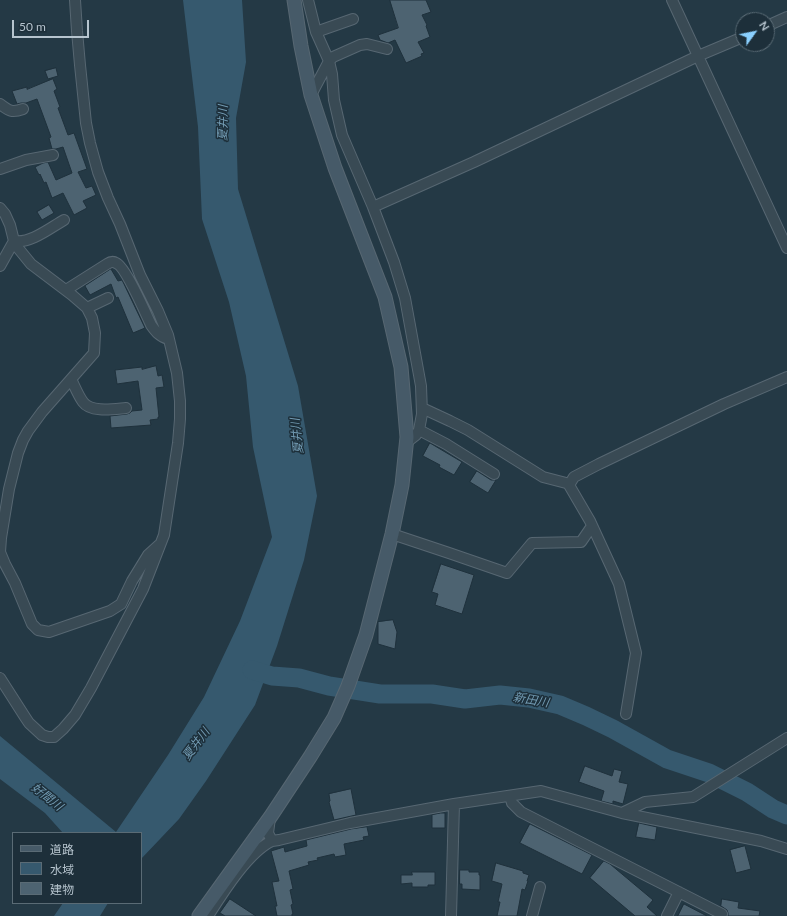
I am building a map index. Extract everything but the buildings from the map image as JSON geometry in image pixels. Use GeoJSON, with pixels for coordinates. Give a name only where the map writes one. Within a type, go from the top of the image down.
{"type":"FeatureCollection","features":[{"type":"Feature","properties":{"kind":"street"},"geometry":{"type":"LineString","coordinates":[[0,678],[25,717],[42,735],[48,737],[54,736],[75,716],[92,688],[143,589],[164,534],[178,444],[180,401],[177,373],[168,339],[158,311],[140,275],[108,198],[98,172],[90,143],[86,123],[75,0]]}},
{"type":"Feature","properties":{"kind":"street"},"geometry":{"type":"LineString","coordinates":[[199,916],[271,816],[334,718],[348,686],[366,634],[392,534],[402,484],[407,442],[400,367],[385,298],[335,168],[311,95],[301,46],[294,0]]}},
{"type":"Feature","properties":{"kind":"street"},"geometry":{"type":"LineString","coordinates":[[308,0],[316,32],[329,61],[332,74],[334,100],[342,135],[373,207],[394,262],[404,298],[421,386],[422,408],[419,430],[416,435],[407,442]]}},
{"type":"Feature","properties":{"kind":"street"},"geometry":{"type":"LineString","coordinates":[[672,0],[787,248]]}},
{"type":"Feature","properties":{"kind":"street"},"geometry":{"type":"LineString","coordinates":[[775,22],[787,17]]}},
{"type":"Feature","properties":{"kind":"street"},"geometry":{"type":"LineString","coordinates":[[316,32],[354,18]]}},
{"type":"Feature","properties":{"kind":"street"},"geometry":{"type":"LineString","coordinates":[[373,207],[474,162],[735,40]]}},
{"type":"Feature","properties":{"kind":"street"},"geometry":{"type":"LineString","coordinates":[[311,95],[329,61],[333,57],[360,45],[367,44],[387,49]]}},
{"type":"Feature","properties":{"kind":"street"},"geometry":{"type":"LineString","coordinates":[[0,104],[8,111],[23,110]]}},
{"type":"Feature","properties":{"kind":"street"},"geometry":{"type":"LineString","coordinates":[[0,169],[26,160],[53,155]]}},
{"type":"Feature","properties":{"kind":"street"},"geometry":{"type":"LineString","coordinates":[[0,208],[5,214],[10,225],[14,241],[18,248],[31,264],[66,290],[86,308],[92,318],[96,333],[94,353],[42,412],[28,431],[18,453],[9,489],[0,552],[32,624],[38,630],[49,632],[110,611],[121,604],[140,567],[148,555],[159,545]]}},
{"type":"Feature","properties":{"kind":"street"},"geometry":{"type":"LineString","coordinates":[[14,241],[19,242],[30,239],[64,220]]}},
{"type":"Feature","properties":{"kind":"street"},"geometry":{"type":"LineString","coordinates":[[0,266],[14,241]]}},
{"type":"Feature","properties":{"kind":"street"},"geometry":{"type":"LineString","coordinates":[[66,290],[107,264],[115,262],[123,270],[130,281],[155,331],[164,338],[168,339]]}},
{"type":"Feature","properties":{"kind":"street"},"geometry":{"type":"LineString","coordinates":[[86,308],[108,298]]}},
{"type":"Feature","properties":{"kind":"street"},"geometry":{"type":"LineString","coordinates":[[626,714],[636,653],[619,584],[592,526],[569,485],[574,477],[599,464],[724,404],[787,377]]}},
{"type":"Feature","properties":{"kind":"street"},"geometry":{"type":"LineString","coordinates":[[71,380],[84,403],[88,406],[100,410],[126,408]]}},
{"type":"Feature","properties":{"kind":"street"},"geometry":{"type":"LineString","coordinates":[[422,408],[468,430],[543,477],[570,484]]}},
{"type":"Feature","properties":{"kind":"street"},"geometry":{"type":"LineString","coordinates":[[419,430],[446,444],[494,474]]}},
{"type":"Feature","properties":{"kind":"street"},"geometry":{"type":"LineString","coordinates":[[392,534],[507,573],[532,543],[581,542],[592,526]]}},
{"type":"Feature","properties":{"kind":"street"},"geometry":{"type":"LineString","coordinates":[[622,812],[646,802],[693,797],[787,738]]}},
{"type":"Feature","properties":{"kind":"street"},"geometry":{"type":"LineString","coordinates":[[208,916],[228,886],[251,857],[266,844],[272,841],[350,823],[454,804],[541,791],[622,812],[761,841],[787,849]]}},
{"type":"Feature","properties":{"kind":"street"},"geometry":{"type":"LineString","coordinates":[[510,796],[512,803],[521,812],[722,914]]}},
{"type":"Feature","properties":{"kind":"street"},"geometry":{"type":"LineString","coordinates":[[451,916],[454,804]]}},
{"type":"Feature","properties":{"kind":"street"},"geometry":{"type":"LineString","coordinates":[[271,816],[268,833],[272,841]]}},
{"type":"Feature","properties":{"kind":"street"},"geometry":{"type":"LineString","coordinates":[[535,915],[540,887]]}},
{"type":"Feature","properties":{"kind":"street"},"geometry":{"type":"LineString","coordinates":[[667,916],[679,892]]}},
{"type":"Feature","properties":{"kind":"water","name":"夏井川"},"geometry":{"type":"Polygon","coordinates":[[[183,0],[242,0],[246,62],[236,118],[238,189],[298,386],[317,496],[304,560],[277,646],[255,705],[206,781],[179,819],[142,858],[142,832],[116,832],[168,755],[204,697],[240,621],[272,537],[253,447],[246,376],[229,302],[202,219],[198,127],[183,0]]]}},
{"type":"Feature","properties":{"kind":"water","name":"好間川"},"geometry":{"type":"Polygon","coordinates":[[[0,736],[116,832],[62,832],[45,813],[0,779],[0,736]]]}},
{"type":"Feature","properties":{"kind":"water"},"geometry":{"type":"Polygon","coordinates":[[[62,904],[107,904],[100,916],[54,916],[62,904]]]}},
{"type":"Feature","properties":{"kind":"waterway","name":"新田川"},"geometry":{"type":"LineString","coordinates":[[252,670],[272,676],[299,678],[329,686],[380,694],[432,694],[465,699],[500,695],[529,698],[560,705],[613,729],[667,759],[709,773],[747,792],[773,809],[787,815]]}}]}
